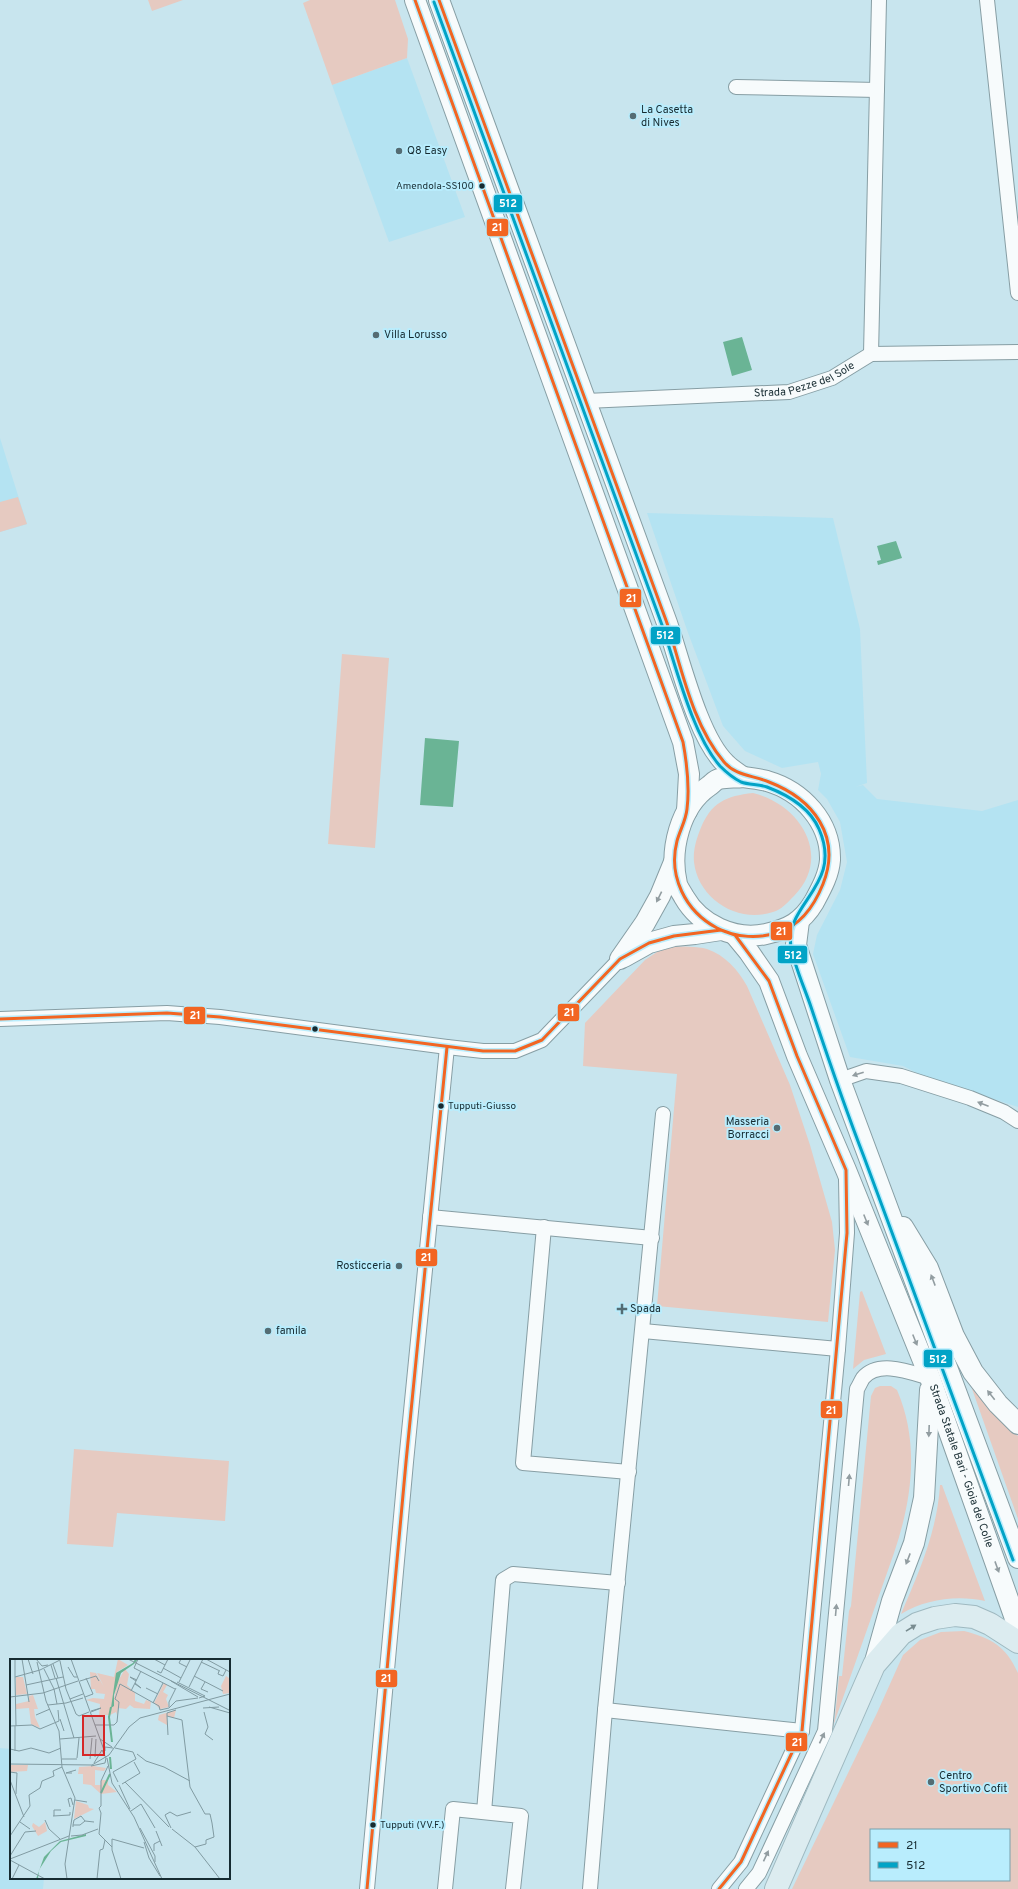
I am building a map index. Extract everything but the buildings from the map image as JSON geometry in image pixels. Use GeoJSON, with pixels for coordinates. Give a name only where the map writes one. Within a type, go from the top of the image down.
{"type":"FeatureCollection","features":[{"type":"Feature","properties":{"kind":"highway"},"geometry":{"type":"LineString","coordinates":[[776,1889],[874,1665],[901,1634],[917,1624],[935,1618],[955,1615],[974,1618],[990,1624],[1018,1642]]}},
{"type":"Feature","properties":{"kind":"main road"},"geometry":{"type":"LineString","coordinates":[[415,0],[683,742],[689,774],[687,811]]}},
{"type":"Feature","properties":{"kind":"main road"},"geometry":{"type":"LineString","coordinates":[[439,0],[667,623],[700,722],[712,746],[725,764],[743,777]]}},
{"type":"Feature","properties":{"kind":"main road"},"geometry":{"type":"LineString","coordinates":[[743,777],[767,781],[799,797],[813,811],[823,825],[830,860],[827,877],[810,907],[799,921],[780,931],[758,936],[728,932],[674,936],[649,943],[620,959],[646,923],[660,896],[674,862],[681,825],[687,811],[698,793],[718,780],[743,777]]}},
{"type":"Feature","properties":{"kind":"main road"},"geometry":{"type":"LineString","coordinates":[[674,862],[677,885],[688,904],[703,919],[728,932]]}},
{"type":"Feature","properties":{"kind":"main road","name":"Strada Statale Bari - Gioia del Colle"},"geometry":{"type":"LineString","coordinates":[[799,921],[796,945],[840,1080],[1018,1558]]}},
{"type":"Feature","properties":{"kind":"main road","name":"Strada Statale Bari - Gioia del Colle"},"geometry":{"type":"LineString","coordinates":[[728,932],[750,952],[768,981],[797,1056],[846,1170],[930,1378],[1018,1627]]}},
{"type":"Feature","properties":{"kind":"main road"},"geometry":{"type":"LineString","coordinates":[[880,1190],[928,1268],[954,1336],[973,1372],[998,1404],[1018,1424]]}},
{"type":"Feature","properties":{"kind":"main road"},"geometry":{"type":"LineString","coordinates":[[874,1665],[892,1601],[914,1543],[924,1498],[930,1378]]}},
{"type":"Feature","properties":{"kind":"street"},"geometry":{"type":"LineString","coordinates":[[879,0],[871,354],[1018,352]]}},
{"type":"Feature","properties":{"kind":"street"},"geometry":{"type":"LineString","coordinates":[[987,0],[1018,293]]}},
{"type":"Feature","properties":{"kind":"street"},"geometry":{"type":"LineString","coordinates":[[736,87],[876,90]]}},
{"type":"Feature","properties":{"kind":"street","name":"Strada Pezze del Sole"},"geometry":{"type":"LineString","coordinates":[[586,402],[789,392],[832,378],[871,354]]}},
{"type":"Feature","properties":{"kind":"street"},"geometry":{"type":"LineString","coordinates":[[0,1019],[167,1014],[220,1017],[447,1047],[515,1051],[542,1040],[620,959]]}},
{"type":"Feature","properties":{"kind":"street"},"geometry":{"type":"LineString","coordinates":[[367,1889],[447,1047]]}},
{"type":"Feature","properties":{"kind":"street"},"geometry":{"type":"LineString","coordinates":[[840,1080],[866,1071],[901,1076],[970,1098],[1004,1112],[1018,1121]]}},
{"type":"Feature","properties":{"kind":"street"},"geometry":{"type":"LineString","coordinates":[[590,1889],[605,1710],[644,1331],[663,1114]]}},
{"type":"Feature","properties":{"kind":"street"},"geometry":{"type":"LineString","coordinates":[[719,1889],[741,1862],[802,1731],[838,1349],[847,1233],[846,1170]]}},
{"type":"Feature","properties":{"kind":"street"},"geometry":{"type":"LineString","coordinates":[[430,1217],[652,1238]]}},
{"type":"Feature","properties":{"kind":"street"},"geometry":{"type":"LineString","coordinates":[[544,1227],[523,1463],[629,1472]]}},
{"type":"Feature","properties":{"kind":"street"},"geometry":{"type":"LineString","coordinates":[[644,1331],[838,1349]]}},
{"type":"Feature","properties":{"kind":"street"},"geometry":{"type":"LineString","coordinates":[[746,1889],[759,1872],[825,1731],[857,1389],[864,1377],[878,1369],[897,1369],[930,1378]]}},
{"type":"Feature","properties":{"kind":"street"},"geometry":{"type":"LineString","coordinates":[[484,1812],[503,1580],[513,1574],[618,1583]]}},
{"type":"Feature","properties":{"kind":"street"},"geometry":{"type":"LineString","coordinates":[[605,1710],[802,1731]]}},
{"type":"Feature","properties":{"kind":"street"},"geometry":{"type":"LineString","coordinates":[[446,1889],[453,1809],[521,1816],[513,1889]]}},
{"type":"Feature","properties":{"kind":"shaded area"},"geometry":{"type":"Polygon","coordinates":[[[148,0],[183,0],[152,11],[148,0]]]}},
{"type":"Feature","properties":{"kind":"shaded area"},"geometry":{"type":"Polygon","coordinates":[[[310,0],[395,0],[408,39],[407,58],[332,85],[303,3],[310,0]]]}},
{"type":"Feature","properties":{"kind":"shaded area","name":"Q8 Easy"},"geometry":{"type":"Polygon","coordinates":[[[407,58],[465,217],[389,242],[332,85],[407,58]]]}},
{"type":"Feature","properties":{"kind":"shaded area"},"geometry":{"type":"Polygon","coordinates":[[[742,337],[752,370],[732,376],[723,342],[742,337]]]}},
{"type":"Feature","properties":{"kind":"shaded area"},"geometry":{"type":"Polygon","coordinates":[[[0,438],[27,524],[0,532],[0,438]]]}},
{"type":"Feature","properties":{"kind":"shaded area"},"geometry":{"type":"Polygon","coordinates":[[[18,497],[27,524],[0,532],[0,502],[18,497]]]}},
{"type":"Feature","properties":{"kind":"shaded area"},"geometry":{"type":"Polygon","coordinates":[[[647,513],[833,518],[860,629],[867,783],[855,787],[863,785],[877,799],[982,811],[1018,800],[1018,1107],[923,1076],[903,1066],[850,1057],[813,954],[817,935],[840,890],[847,862],[840,822],[827,799],[818,790],[821,774],[818,762],[782,768],[745,751],[723,726],[687,630],[647,513]]]}},
{"type":"Feature","properties":{"kind":"shaded area"},"geometry":{"type":"Polygon","coordinates":[[[896,541],[902,558],[878,565],[877,561],[881,560],[877,546],[896,541]]]}},
{"type":"Feature","properties":{"kind":"shaded area"},"geometry":{"type":"Polygon","coordinates":[[[342,654],[389,658],[375,848],[328,844],[342,654]]]}},
{"type":"Feature","properties":{"kind":"shaded area"},"geometry":{"type":"Polygon","coordinates":[[[425,738],[459,741],[453,807],[420,805],[425,738]]]}},
{"type":"Feature","properties":{"kind":"shaded area"},"geometry":{"type":"Polygon","coordinates":[[[753,793],[770,799],[785,808],[797,820],[806,834],[811,849],[811,865],[805,881],[794,896],[779,910],[760,915],[734,911],[722,905],[712,897],[703,887],[697,875],[694,862],[694,850],[697,838],[704,820],[714,807],[720,802],[735,796],[753,793]]]}},
{"type":"Feature","properties":{"kind":"shaded area"},"geometry":{"type":"Polygon","coordinates":[[[672,946],[707,949],[720,955],[735,969],[747,986],[790,1085],[810,1145],[832,1222],[835,1250],[828,1322],[657,1306],[677,1074],[583,1066],[585,1023],[645,960],[657,952],[672,946]]]}},
{"type":"Feature","properties":{"kind":"shaded area"},"geometry":{"type":"Polygon","coordinates":[[[862,1291],[886,1354],[864,1360],[853,1369],[860,1292],[862,1291]]]}},
{"type":"Feature","properties":{"kind":"shaded area"},"geometry":{"type":"Polygon","coordinates":[[[880,1386],[891,1386],[897,1390],[904,1410],[909,1430],[911,1451],[909,1492],[894,1553],[832,1729],[835,1717],[839,1676],[842,1676],[849,1611],[851,1606],[871,1396],[875,1388],[880,1386]]]}},
{"type":"Feature","properties":{"kind":"shaded area"},"geometry":{"type":"Polygon","coordinates":[[[971,1386],[993,1413],[1018,1436],[1018,1519],[971,1386]]]}},
{"type":"Feature","properties":{"kind":"shaded area"},"geometry":{"type":"Polygon","coordinates":[[[74,1449],[229,1461],[225,1521],[117,1513],[113,1547],[67,1544],[74,1449]]]}},
{"type":"Feature","properties":{"kind":"shaded area"},"geometry":{"type":"Polygon","coordinates":[[[940,1485],[942,1485],[985,1601],[964,1598],[942,1600],[921,1605],[901,1614],[931,1535],[940,1485]]]}},
{"type":"Feature","properties":{"kind":"shaded area","name":"Centro Sportivo Cofit"},"geometry":{"type":"Polygon","coordinates":[[[964,1631],[982,1637],[997,1644],[1003,1650],[1018,1673],[1018,1889],[792,1889],[877,1713],[903,1655],[920,1640],[941,1632],[964,1631]]]}},
{"type":"Feature","properties":{"kind":"shaded area"},"geometry":{"type":"Polygon","coordinates":[[[0,1748],[10,1749],[10,1879],[44,1879],[43,1889],[0,1889],[0,1748]]]}},
{"type":"Feature","properties":{"kind":"transit line","name":"21"},"geometry":{"type":"LineString","coordinates":[[415,0],[683,742],[688,775],[688,800],[675,854],[677,879],[688,902],[696,912],[717,928],[740,936],[764,936],[779,932],[787,929],[800,919],[806,913],[820,892],[828,867],[829,850],[826,835],[820,821],[799,798],[785,789],[769,782],[739,773],[729,767],[713,747],[704,731],[689,696],[667,623],[439,0]]}},
{"type":"Feature","properties":{"kind":"transit line","name":"512"},"geometry":{"type":"LineString","coordinates":[[434,2],[662,625],[686,699],[701,736],[720,766],[730,775],[741,782],[761,785],[790,798],[798,803],[810,815],[819,829],[825,849],[824,865],[819,880],[796,918],[791,932],[792,954],[850,1120],[1013,1560]]}},
{"type":"Feature","properties":{"kind":"transit line","name":"21"},"geometry":{"type":"LineString","coordinates":[[0,1019],[167,1013],[220,1017],[483,1051],[515,1051],[542,1040],[620,959],[649,943],[674,936],[721,930],[735,935]]}},
{"type":"Feature","properties":{"kind":"transit line","name":"21"},"geometry":{"type":"LineString","coordinates":[[719,1889],[741,1862],[802,1731],[847,1233],[846,1170],[797,1056],[769,981],[735,935]]}},
{"type":"Feature","properties":{"kind":"transit line","name":"21"},"geometry":{"type":"LineString","coordinates":[[367,1889],[406,1462],[447,1047]]}},
{"type":"Feature","properties":{"kind":"place","name":"La Casetta di Nives"},"geometry":{"type":"Point","coordinates":[633,116]}},
{"type":"Feature","properties":{"kind":"place","name":"Q8 Easy"},"geometry":{"type":"Point","coordinates":[399,151]}},
{"type":"Feature","properties":{"kind":"place","name":"Amendola-SS100"},"geometry":{"type":"Point","coordinates":[482,186]}},
{"type":"Feature","properties":{"kind":"place","name":"Villa Lorusso"},"geometry":{"type":"Point","coordinates":[376,335]}},
{"type":"Feature","properties":{"kind":"place","name":"Tupputi-Giusso"},"geometry":{"type":"Point","coordinates":[441,1106]}},
{"type":"Feature","properties":{"kind":"place","name":"Masseria Borracci"},"geometry":{"type":"Point","coordinates":[777,1128]}},
{"type":"Feature","properties":{"kind":"place","name":"Rosticceria"},"geometry":{"type":"Point","coordinates":[399,1266]}},
{"type":"Feature","properties":{"kind":"place","name":"Spada"},"geometry":{"type":"Point","coordinates":[622,1309]}},
{"type":"Feature","properties":{"kind":"place","name":"famila"},"geometry":{"type":"Point","coordinates":[268,1331]}},
{"type":"Feature","properties":{"kind":"place","name":"Centro Sportivo Cofit"},"geometry":{"type":"Point","coordinates":[931,1782]}},
{"type":"Feature","properties":{"kind":"place","name":"Tupputi (VV.F.)"},"geometry":{"type":"Point","coordinates":[373,1825]}}]}
